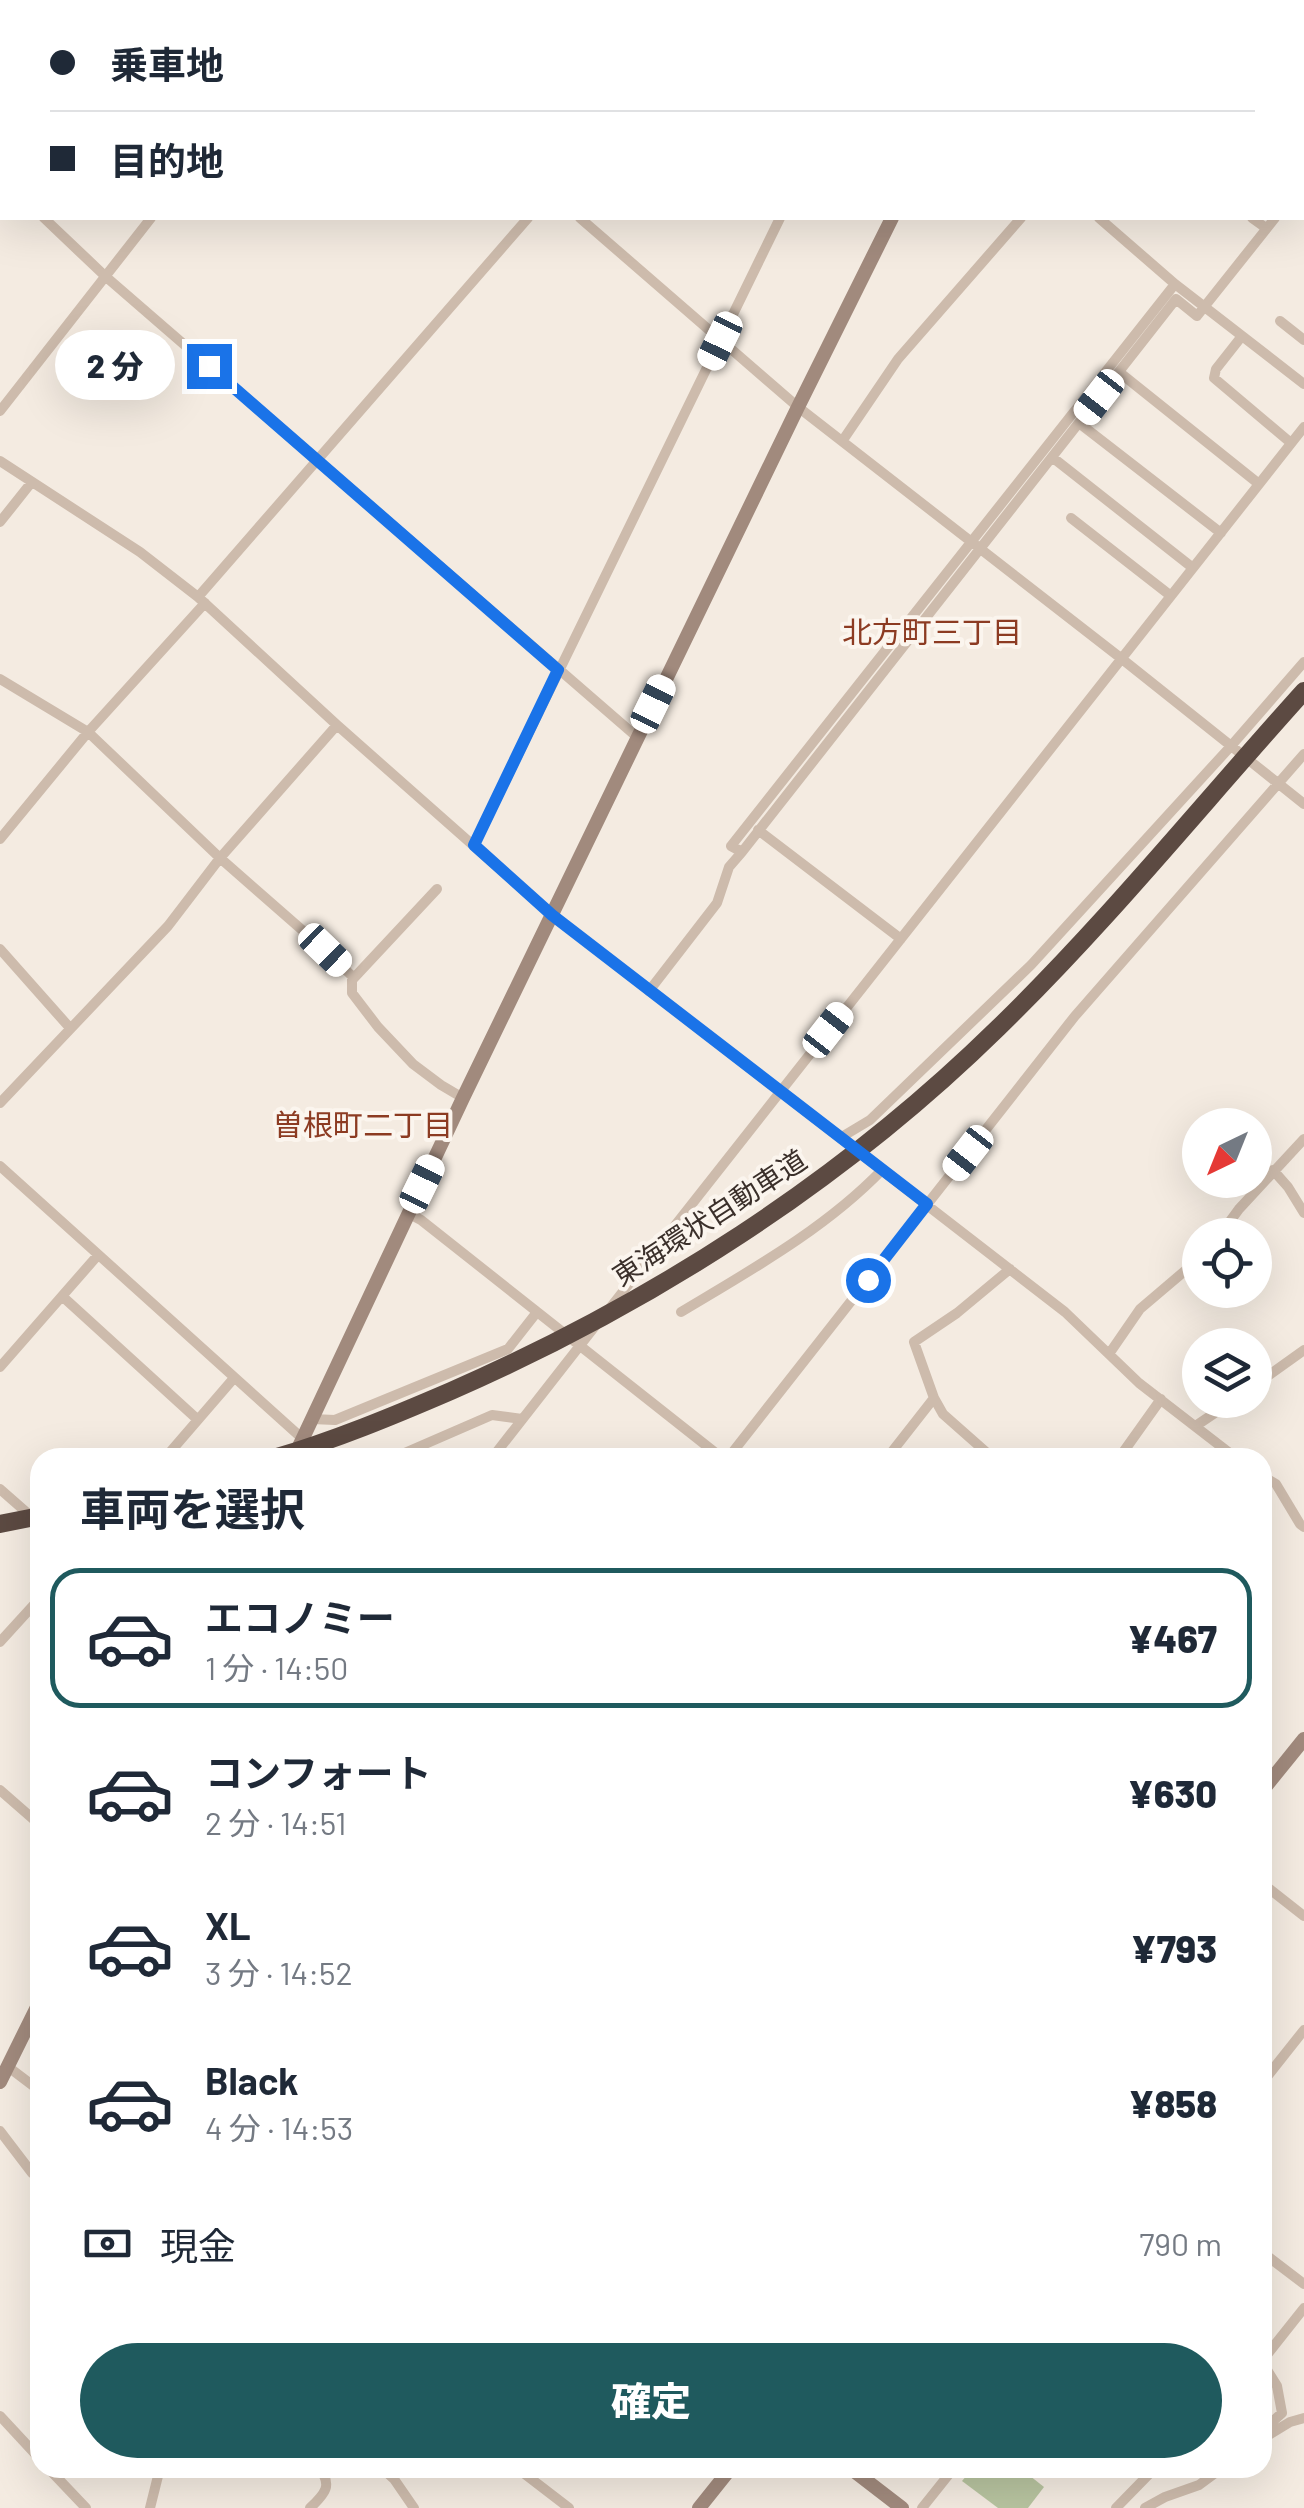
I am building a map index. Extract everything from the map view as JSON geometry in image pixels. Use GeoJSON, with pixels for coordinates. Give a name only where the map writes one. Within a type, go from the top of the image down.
{"type":"FeatureCollection","features":[{"type":"Feature","properties":{"kind":"highway","name":"東海環状自動車道"},"geometry":{"type":"LineString","coordinates":[[302,1448],[390,1417],[575,1332],[729,1242],[827,1174],[982,1043],[1072,953],[1304,692]]}},
{"type":"Feature","properties":{"kind":"highway"},"geometry":{"type":"LineString","coordinates":[[0,1524],[30,1521]]}},
{"type":"Feature","properties":{"kind":"street"},"geometry":{"type":"LineString","coordinates":[[46,220],[105,276],[637,737]]}},
{"type":"Feature","properties":{"kind":"street"},"geometry":{"type":"LineString","coordinates":[[0,412],[149,220]]}},
{"type":"Feature","properties":{"kind":"street"},"geometry":{"type":"LineString","coordinates":[[0,839],[526,220]]}},
{"type":"Feature","properties":{"kind":"street"},"geometry":{"type":"LineString","coordinates":[[582,220],[798,407],[1304,804]]}},
{"type":"Feature","properties":{"kind":"street"},"geometry":{"type":"LineString","coordinates":[[474,845],[779,220]]}},
{"type":"Feature","properties":{"kind":"street"},"geometry":{"type":"LineString","coordinates":[[298,1448],[637,737],[891,220]]}},
{"type":"Feature","properties":{"kind":"street"},"geometry":{"type":"LineString","coordinates":[[843,440],[898,359],[1019,220]]}},
{"type":"Feature","properties":{"kind":"street"},"geometry":{"type":"LineString","coordinates":[[1101,220],[1204,308],[1304,384]]}},
{"type":"Feature","properties":{"kind":"street"},"geometry":{"type":"LineString","coordinates":[[1255,220],[1266,228]]}},
{"type":"Feature","properties":{"kind":"street"},"geometry":{"type":"LineString","coordinates":[[742,852],[731,846],[1052,457],[1176,299],[1197,316],[1272,220]]}},
{"type":"Feature","properties":{"kind":"street"},"geometry":{"type":"LineString","coordinates":[[650,990],[717,903],[729,867],[1175,284]]}},
{"type":"Feature","properties":{"kind":"street"},"geometry":{"type":"LineString","coordinates":[[1280,321],[1304,340]]}},
{"type":"Feature","properties":{"kind":"street"},"geometry":{"type":"LineString","coordinates":[[1242,336],[1216,369],[1214,378],[1292,442]]}},
{"type":"Feature","properties":{"kind":"street"},"geometry":{"type":"LineString","coordinates":[[1119,372],[1259,484]]}},
{"type":"Feature","properties":{"kind":"street"},"geometry":{"type":"LineString","coordinates":[[1079,422],[1220,533]]}},
{"type":"Feature","properties":{"kind":"street"},"geometry":{"type":"LineString","coordinates":[[500,1448],[1304,426]]}},
{"type":"Feature","properties":{"kind":"street"},"geometry":{"type":"LineString","coordinates":[[1052,457],[1193,568]]}},
{"type":"Feature","properties":{"kind":"street"},"geometry":{"type":"LineString","coordinates":[[0,461],[140,552],[202,600],[552,915],[1066,1312],[1139,1383],[1224,1448]]}},
{"type":"Feature","properties":{"kind":"street"},"geometry":{"type":"LineString","coordinates":[[0,522],[31,483]]}},
{"type":"Feature","properties":{"kind":"street"},"geometry":{"type":"LineString","coordinates":[[1071,518],[1171,596]]}},
{"type":"Feature","properties":{"kind":"street"},"geometry":{"type":"LineString","coordinates":[[840,1138],[870,1120],[1031,966],[1304,662]]}},
{"type":"Feature","properties":{"kind":"street"},"geometry":{"type":"LineString","coordinates":[[0,679],[88,732],[352,976],[352,993],[378,1027],[441,1086],[463,1098]]}},
{"type":"Feature","properties":{"kind":"street"},"geometry":{"type":"LineString","coordinates":[[0,1103],[168,926],[220,858],[337,725]]}},
{"type":"Feature","properties":{"kind":"street"},"geometry":{"type":"LineString","coordinates":[[733,1448],[1075,1016],[1304,754]]}},
{"type":"Feature","properties":{"kind":"street"},"geometry":{"type":"LineString","coordinates":[[758,830],[901,939]]}},
{"type":"Feature","properties":{"kind":"street"},"geometry":{"type":"LineString","coordinates":[[352,980],[438,889]]}},
{"type":"Feature","properties":{"kind":"street"},"geometry":{"type":"LineString","coordinates":[[0,950],[70,1028]]}},
{"type":"Feature","properties":{"kind":"street"},"geometry":{"type":"LineString","coordinates":[[1232,1218],[1304,1140]]}},
{"type":"Feature","properties":{"kind":"street"},"geometry":{"type":"LineString","coordinates":[[0,1166],[312,1448]]}},
{"type":"Feature","properties":{"kind":"street"},"geometry":{"type":"LineString","coordinates":[[681,1312],[765,1262],[858,1196],[882,1170]]}},
{"type":"Feature","properties":{"kind":"street"},"geometry":{"type":"LineString","coordinates":[[1274,1170],[1304,1213]]}},
{"type":"Feature","properties":{"kind":"street"},"geometry":{"type":"LineString","coordinates":[[408,1213],[712,1448]]}},
{"type":"Feature","properties":{"kind":"street"},"geometry":{"type":"LineString","coordinates":[[0,1366],[98,1255]]}},
{"type":"Feature","properties":{"kind":"street"},"geometry":{"type":"LineString","coordinates":[[981,1448],[943,1414],[914,1342],[958,1313],[1010,1269]]}},
{"type":"Feature","properties":{"kind":"street"},"geometry":{"type":"LineString","coordinates":[[1109,1354],[1140,1310],[1182,1274]]}},
{"type":"Feature","properties":{"kind":"street"},"geometry":{"type":"LineString","coordinates":[[62,1296],[197,1419]]}},
{"type":"Feature","properties":{"kind":"street"},"geometry":{"type":"LineString","coordinates":[[312,1419],[335,1420],[508,1350],[537,1312]]}},
{"type":"Feature","properties":{"kind":"street"},"geometry":{"type":"LineString","coordinates":[[1272,1374],[1304,1350]]}},
{"type":"Feature","properties":{"kind":"street"},"geometry":{"type":"LineString","coordinates":[[172,1448],[234,1378]]}},
{"type":"Feature","properties":{"kind":"street"},"geometry":{"type":"LineString","coordinates":[[896,1448],[934,1398]]}},
{"type":"Feature","properties":{"kind":"street"},"geometry":{"type":"LineString","coordinates":[[1126,1448],[1161,1398]]}},
{"type":"Feature","properties":{"kind":"street"},"geometry":{"type":"LineString","coordinates":[[416,1448],[492,1415],[522,1419]]}},
{"type":"Feature","properties":{"kind":"street"},"geometry":{"type":"LineString","coordinates":[[1197,1425],[1207,1418]]}},
{"type":"Feature","properties":{"kind":"street"},"geometry":{"type":"LineString","coordinates":[[1272,1482],[1304,1526]]}},
{"type":"Feature","properties":{"kind":"street"},"geometry":{"type":"LineString","coordinates":[[0,1489],[30,1512]]}},
{"type":"Feature","properties":{"kind":"street"},"geometry":{"type":"LineString","coordinates":[[0,1642],[30,1609]]}},
{"type":"Feature","properties":{"kind":"street"},"geometry":{"type":"LineString","coordinates":[[1272,1779],[1304,1738]]}},
{"type":"Feature","properties":{"kind":"street"},"geometry":{"type":"LineString","coordinates":[[0,1790],[30,1816]]}},
{"type":"Feature","properties":{"kind":"street"},"geometry":{"type":"LineString","coordinates":[[1272,1891],[1304,1916]]}},
{"type":"Feature","properties":{"kind":"street"},"geometry":{"type":"LineString","coordinates":[[0,2082],[6,2061],[30,2030]]}},
{"type":"Feature","properties":{"kind":"street"},"geometry":{"type":"LineString","coordinates":[[1272,2070],[1304,2030]]}},
{"type":"Feature","properties":{"kind":"street"},"geometry":{"type":"LineString","coordinates":[[6,2061],[30,2082]]}},
{"type":"Feature","properties":{"kind":"street"},"geometry":{"type":"LineString","coordinates":[[0,2132],[30,2167]]}},
{"type":"Feature","properties":{"kind":"street"},"geometry":{"type":"LineString","coordinates":[[1272,2260],[1304,2284]]}},
{"type":"Feature","properties":{"kind":"street"},"geometry":{"type":"LineString","coordinates":[[1272,2349],[1304,2308]]}},
{"type":"Feature","properties":{"kind":"street"},"geometry":{"type":"LineString","coordinates":[[1272,2378],[1282,2412],[1272,2422]]}},
{"type":"Feature","properties":{"kind":"street"},"geometry":{"type":"LineString","coordinates":[[0,2416],[30,2448]]}},
{"type":"Feature","properties":{"kind":"street"},"geometry":{"type":"LineString","coordinates":[[1272,2433],[1304,2418]]}},
{"type":"Feature","properties":{"kind":"street"},"geometry":{"type":"LineString","coordinates":[[58,2478],[86,2508]]}},
{"type":"Feature","properties":{"kind":"street"},"geometry":{"type":"LineString","coordinates":[[150,2508],[158,2478]]}},
{"type":"Feature","properties":{"kind":"street"},"geometry":{"type":"LineString","coordinates":[[310,2508],[324,2495],[326,2478]]}},
{"type":"Feature","properties":{"kind":"street"},"geometry":{"type":"LineString","coordinates":[[393,2478],[414,2508]]}},
{"type":"Feature","properties":{"kind":"street"},"geometry":{"type":"LineString","coordinates":[[531,2478],[569,2508]]}},
{"type":"Feature","properties":{"kind":"street"},"geometry":{"type":"LineString","coordinates":[[699,2508],[722,2478]]}},
{"type":"Feature","properties":{"kind":"street"},"geometry":{"type":"LineString","coordinates":[[863,2478],[902,2508]]}},
{"type":"Feature","properties":{"kind":"street"},"geometry":{"type":"LineString","coordinates":[[922,2508],[946,2478]]}},
{"type":"Feature","properties":{"kind":"street"},"geometry":{"type":"LineString","coordinates":[[1116,2508],[1145,2478]]}},
{"type":"Feature","properties":{"kind":"street"},"geometry":{"type":"LineString","coordinates":[[1144,2508],[1208,2478]]}},
{"type":"Feature","properties":{"kind":"green space"},"geometry":{"type":"Polygon","coordinates":[[[1033,2478],[1044,2487],[1028,2508],[998,2508],[962,2481],[1033,2478]]]}},
{"type":"Feature","properties":{"kind":"district","name":"北方町三丁目"},"geometry":{"type":"Point","coordinates":[932,631]}},
{"type":"Feature","properties":{"kind":"district","name":"曽根町二丁目"},"geometry":{"type":"Point","coordinates":[363,1124]}},
{"type":"Feature","properties":{"kind":"route"},"geometry":{"type":"LineString","coordinates":[[209,366],[558,670],[474,845],[552,915],[927,1204],[868,1280]]}}]}
